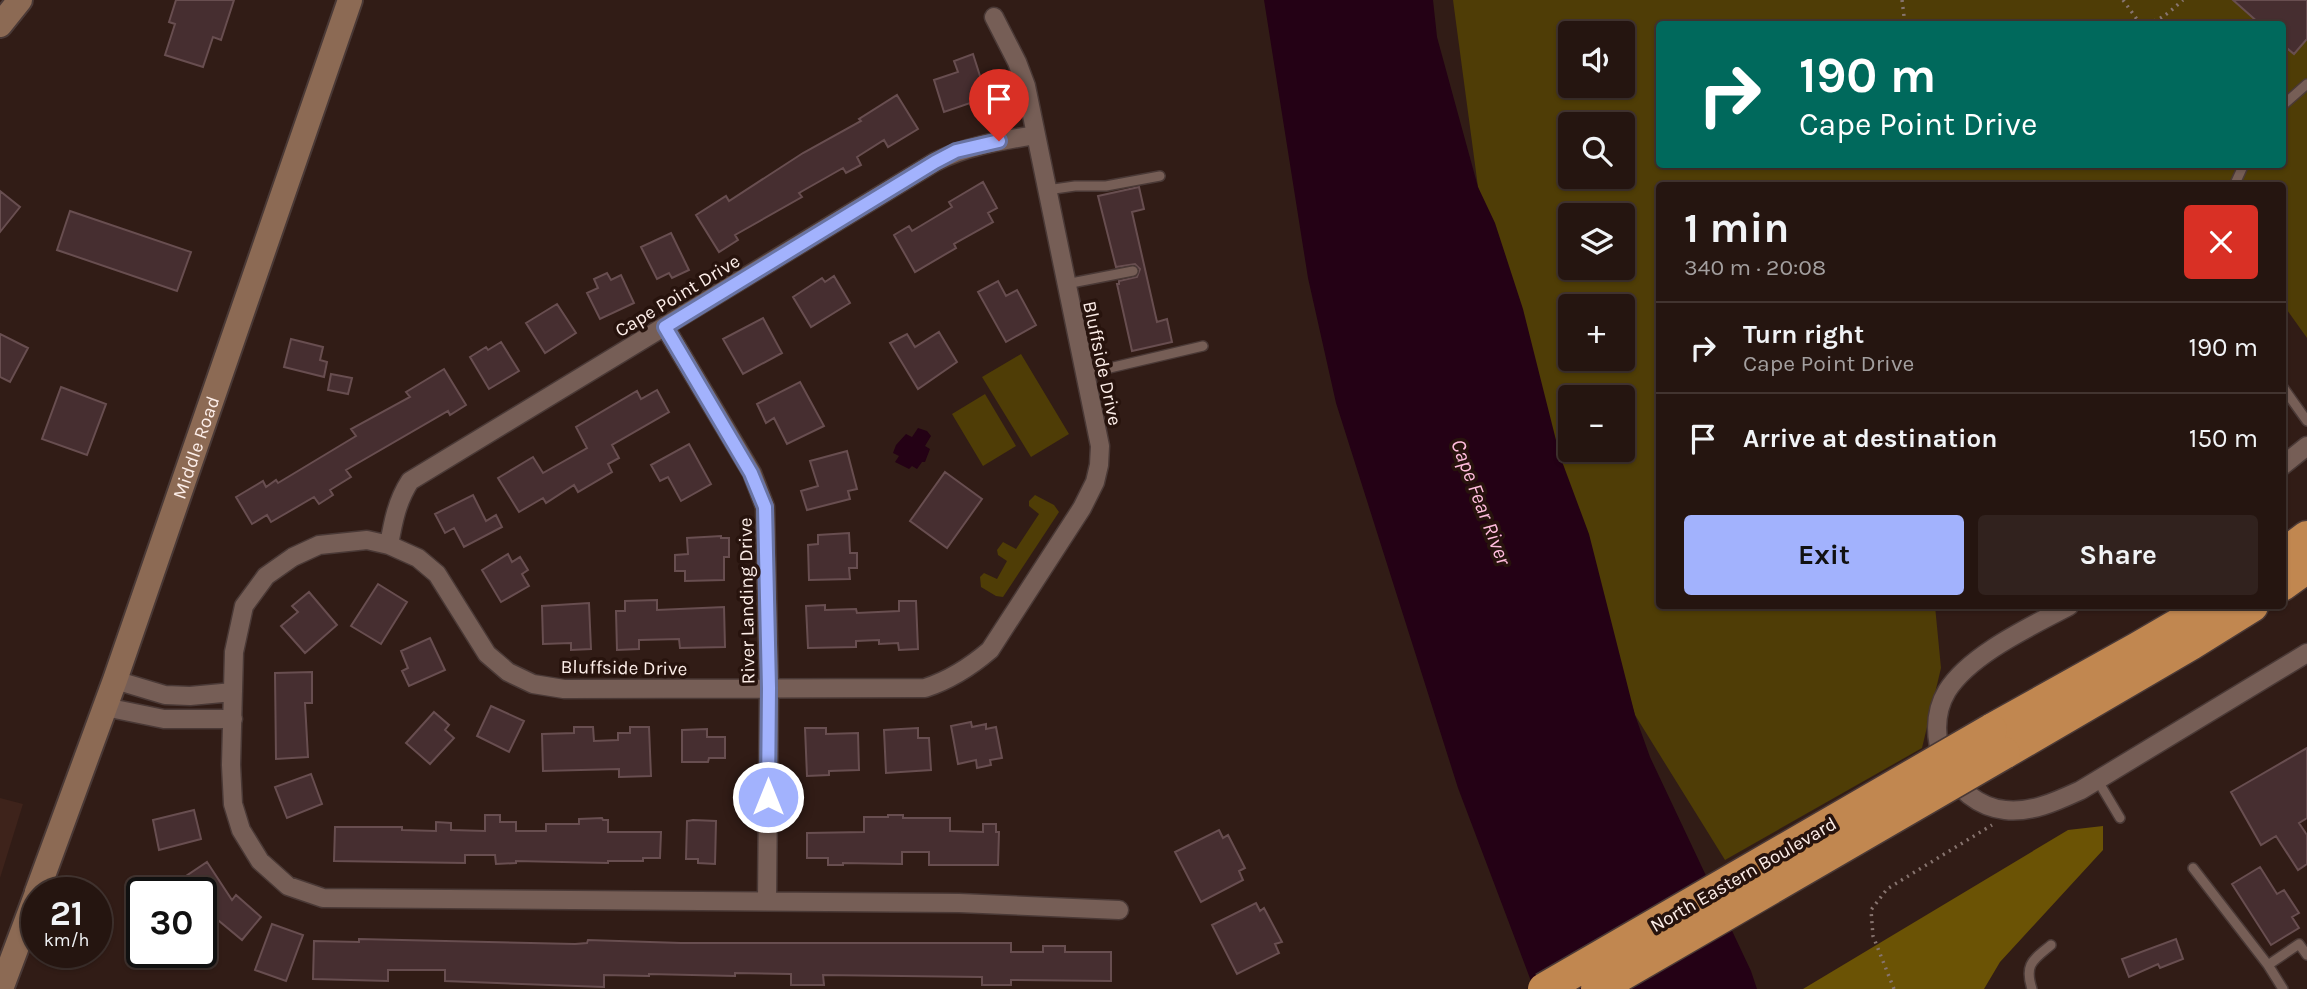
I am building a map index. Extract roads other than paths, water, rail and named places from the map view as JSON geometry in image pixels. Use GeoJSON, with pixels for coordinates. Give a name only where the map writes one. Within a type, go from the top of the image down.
{"type":"FeatureCollection","features":[{"type":"Feature","properties":{"kind":"highway"},"geometry":{"type":"LineString","coordinates":[[2286,553],[2307,537]]}},
{"type":"Feature","properties":{"kind":"highway"},"geometry":{"type":"LineString","coordinates":[[2286,582],[2307,568]]}},
{"type":"Feature","properties":{"kind":"highway","name":"North Eastern Boulevard"},"geometry":{"type":"LineString","coordinates":[[1597,989],[1998,742],[2128,654],[2205,609]]}},
{"type":"Feature","properties":{"kind":"highway","name":"North Eastern Boulevard"},"geometry":{"type":"LineString","coordinates":[[1544,989],[1998,742],[2191,644],[2247,609]]}},
{"type":"Feature","properties":{"kind":"main road"},"geometry":{"type":"LineString","coordinates":[[0,25],[20,0]]}},
{"type":"Feature","properties":{"kind":"main road","name":"Middle Road"},"geometry":{"type":"LineString","coordinates":[[43,877],[115,680],[350,0]]}},
{"type":"Feature","properties":{"kind":"main road","name":"Middle Road"},"geometry":{"type":"LineString","coordinates":[[1,989],[21,936]]}},
{"type":"Feature","properties":{"kind":"street","name":"Bluffside Drive"},"geometry":{"type":"LineString","coordinates":[[994,17],[1026,86],[1100,446],[1095,482],[1082,508],[990,650],[947,681],[925,688],[564,689],[533,684],[508,672],[487,654],[437,575],[418,558],[389,545],[367,540],[319,545],[293,557],[266,576],[244,606],[234,652],[233,804],[249,847],[273,874],[288,886],[323,898],[959,903],[1119,910]]}},
{"type":"Feature","properties":{"kind":"street","name":"Cape Point Drive"},"geometry":{"type":"LineString","coordinates":[[389,545],[395,513],[410,481],[935,162],[956,151],[976,145],[1035,135]]}},
{"type":"Feature","properties":{"kind":"street","name":"River Landing Drive"},"geometry":{"type":"LineString","coordinates":[[665,327],[751,473],[765,507],[769,688],[766,901]]}},
{"type":"Feature","properties":{"kind":"street"},"geometry":{"type":"LineString","coordinates":[[2286,463],[2307,446]]}},
{"type":"Feature","properties":{"kind":"street"},"geometry":{"type":"LineString","coordinates":[[2064,609],[1996,648],[1969,668],[1952,684],[1938,715],[1937,739],[1940,751],[1957,784],[1966,793],[1989,806],[2017,810],[2055,802],[2098,781],[2307,653]]}},
{"type":"Feature","properties":{"kind":"street"},"geometry":{"type":"LineString","coordinates":[[115,680],[165,695],[190,696],[233,692]]}},
{"type":"Feature","properties":{"kind":"street"},"geometry":{"type":"LineString","coordinates":[[105,707],[164,719],[233,719]]}},
{"type":"Feature","properties":{"kind":"lane"},"geometry":{"type":"LineString","coordinates":[[2286,102],[2307,84]]}},
{"type":"Feature","properties":{"kind":"lane"},"geometry":{"type":"LineString","coordinates":[[1046,190],[1106,186],[1160,176]]}},
{"type":"Feature","properties":{"kind":"lane"},"geometry":{"type":"LineString","coordinates":[[1066,284],[1133,271]]}},
{"type":"Feature","properties":{"kind":"lane"},"geometry":{"type":"LineString","coordinates":[[1084,373],[1203,346]]}},
{"type":"Feature","properties":{"kind":"lane"},"geometry":{"type":"LineString","coordinates":[[2286,392],[2307,421]]}},
{"type":"Feature","properties":{"kind":"lane"},"geometry":{"type":"LineString","coordinates":[[2098,781],[2120,818]]}},
{"type":"Feature","properties":{"kind":"lane"},"geometry":{"type":"LineString","coordinates":[[2193,868],[2268,965],[2283,989]]}},
{"type":"Feature","properties":{"kind":"lane"},"geometry":{"type":"LineString","coordinates":[[2268,965],[2299,944],[2307,955]]}},
{"type":"Feature","properties":{"kind":"lane"},"geometry":{"type":"LineString","coordinates":[[2032,989],[2028,976],[2030,965],[2034,958],[2051,945]]}},
{"type":"Feature","properties":{"kind":"water","name":"Cape Fear River"},"geometry":{"type":"Polygon","coordinates":[[[1264,0],[1433,0],[1437,37],[1478,187],[1495,223],[1523,309],[1558,448],[1558,462],[1562,462],[1589,534],[1635,715],[1650,757],[1757,989],[1534,989],[1458,788],[1336,403],[1308,278],[1264,0]]]}},
{"type":"Feature","properties":{"kind":"water"},"geometry":{"type":"Polygon","coordinates":[[[918,428],[927,431],[931,436],[925,446],[930,449],[925,462],[917,469],[912,466],[909,469],[895,462],[899,456],[893,453],[906,434],[912,437],[918,428]]]}}]}
